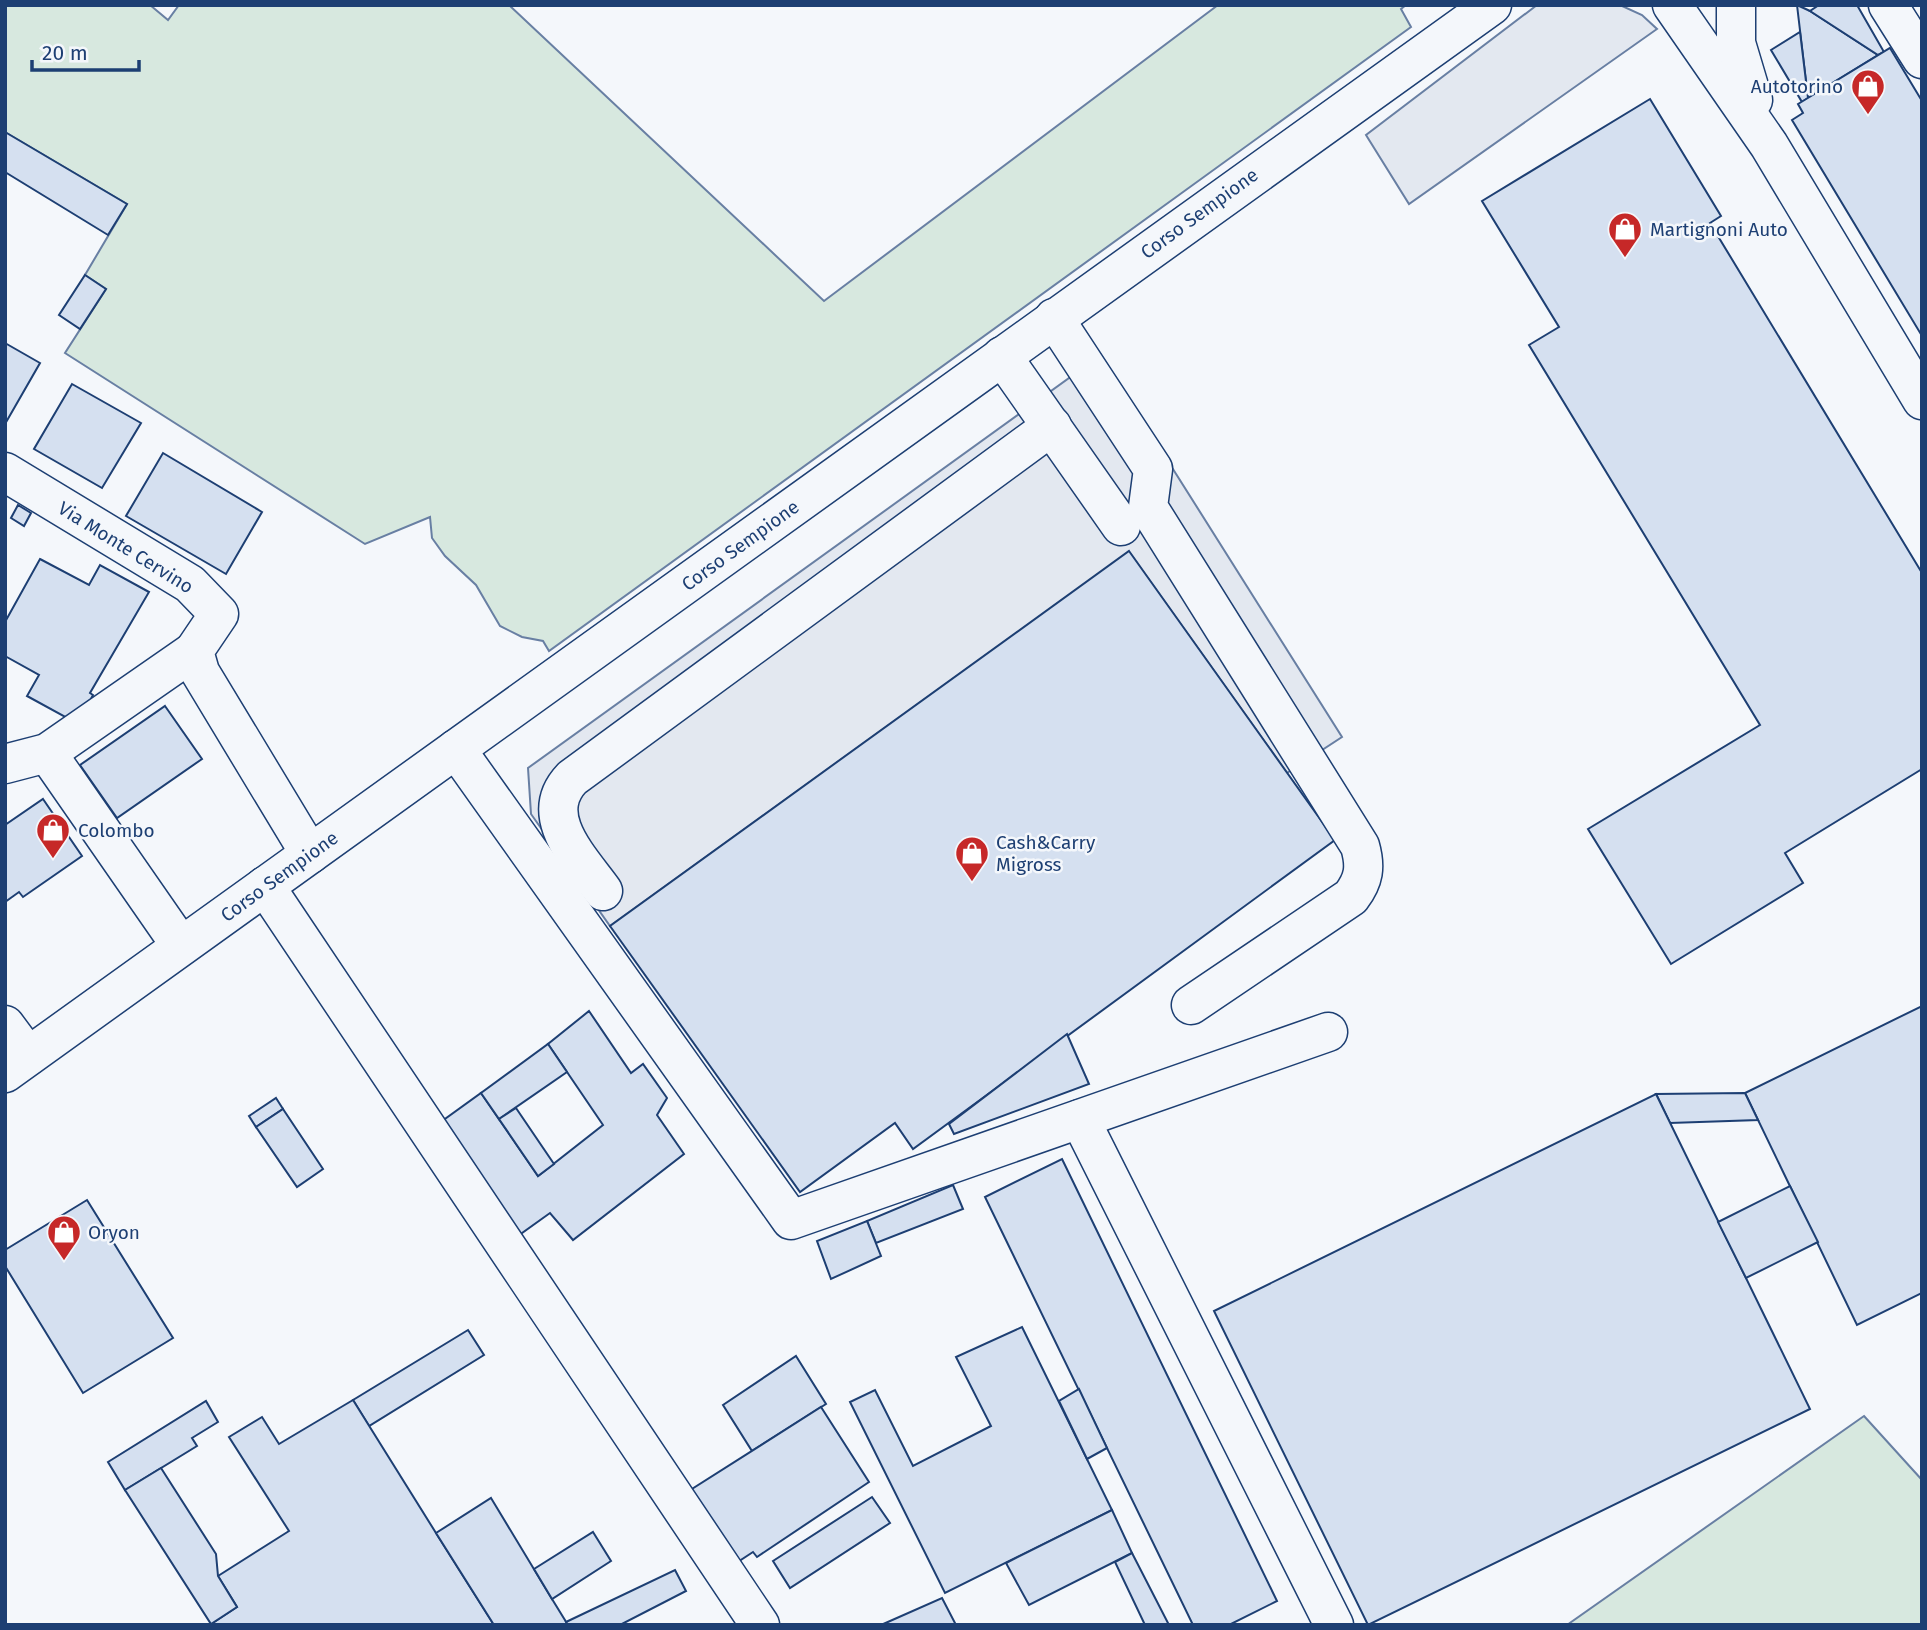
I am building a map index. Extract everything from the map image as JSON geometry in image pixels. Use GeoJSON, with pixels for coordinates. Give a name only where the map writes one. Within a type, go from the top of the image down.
{"type":"FeatureCollection","features":[{"type":"Feature","properties":{"kind":"main road"},"geometry":{"type":"LineString","coordinates":[[1672,5],[1769,145],[1922,400]]}},
{"type":"Feature","properties":{"kind":"main road"},"geometry":{"type":"LineString","coordinates":[[1736,5],[1736,43],[1743,75],[1769,145]]}},
{"type":"Feature","properties":{"kind":"main road"},"geometry":{"type":"LineString","coordinates":[[1888,5],[1922,59]]}},
{"type":"Feature","properties":{"kind":"main road","name":"Corso Sempione"},"geometry":{"type":"LineString","coordinates":[[17,1065],[1481,9]]}},
{"type":"Feature","properties":{"kind":"main road"},"geometry":{"type":"LineString","coordinates":[[1054,318],[1153,469],[1148,507],[1360,846],[1365,862],[1362,883],[1351,897],[1191,1005]]}},
{"type":"Feature","properties":{"kind":"main road"},"geometry":{"type":"LineString","coordinates":[[1002,356],[1121,526]]}},
{"type":"Feature","properties":{"kind":"main road"},"geometry":{"type":"LineString","coordinates":[[603,891],[565,837],[558,819],[560,797],[572,778],[1052,426]]}},
{"type":"Feature","properties":{"kind":"main road","name":"Via Monte Cervino"},"geometry":{"type":"LineString","coordinates":[[5,472],[190,584],[219,614],[194,651]]}},
{"type":"Feature","properties":{"kind":"main road"},"geometry":{"type":"LineString","coordinates":[[5,764],[47,753],[194,651],[200,672],[310,854]]}},
{"type":"Feature","properties":{"kind":"main road"},"geometry":{"type":"LineString","coordinates":[[456,749],[791,1220],[1328,1032]]}},
{"type":"Feature","properties":{"kind":"main road"},"geometry":{"type":"LineString","coordinates":[[47,753],[181,946]]}},
{"type":"Feature","properties":{"kind":"main road"},"geometry":{"type":"LineString","coordinates":[[265,886],[760,1625]]}},
{"type":"Feature","properties":{"kind":"main road"},"geometry":{"type":"LineString","coordinates":[[5,1025],[17,1065]]}},
{"type":"Feature","properties":{"kind":"main road"},"geometry":{"type":"LineString","coordinates":[[1080,1119],[1334,1625]]}},
{"type":"Feature","properties":{"kind":"shaded area"},"geometry":{"type":"Polygon","coordinates":[[[5,5],[150,5],[168,20],[179,5],[509,5],[824,301],[1218,5],[1406,5],[1401,9],[1411,27],[549,651],[543,641],[522,637],[500,626],[476,585],[445,556],[432,538],[430,517],[365,544],[65,353],[106,289],[85,275],[127,204],[5,132],[5,5]]]}},
{"type":"Feature","properties":{"kind":"shaded area"},"geometry":{"type":"Polygon","coordinates":[[[1537,5],[1620,5],[1642,15],[1657,29],[1409,204],[1366,135],[1537,5]]]}},
{"type":"Feature","properties":{"kind":"shaded area"},"geometry":{"type":"Polygon","coordinates":[[[1101,355],[1342,737],[1287,773],[1129,552],[610,926],[531,814],[528,768],[1101,355]]]}},
{"type":"Feature","properties":{"kind":"shaded area"},"geometry":{"type":"Polygon","coordinates":[[[1864,1416],[1922,1480],[1922,1625],[1567,1625],[1864,1416]]]}},
{"type":"Feature","properties":{"kind":"building"},"geometry":{"type":"Polygon","coordinates":[[[1797,5],[1810,11],[1878,55],[1808,98],[1797,5]]]}},
{"type":"Feature","properties":{"kind":"building"},"geometry":{"type":"Polygon","coordinates":[[[1819,5],[1857,5],[1884,52],[1878,55],[1810,11],[1819,5]]]}},
{"type":"Feature","properties":{"kind":"building"},"geometry":{"type":"Polygon","coordinates":[[[1800,32],[1808,98],[1802,102],[1771,50],[1800,32]]]}},
{"type":"Feature","properties":{"kind":"building"},"geometry":{"type":"Polygon","coordinates":[[[1890,48],[1922,101],[1922,336],[1792,120],[1803,113],[1798,104],[1890,48]]]}},
{"type":"Feature","properties":{"kind":"building"},"geometry":{"type":"Polygon","coordinates":[[[1650,99],[1721,216],[1710,223],[1922,573],[1922,769],[1785,853],[1803,883],[1671,964],[1588,829],[1760,725],[1529,345],[1559,327],[1482,201],[1650,99]]]}},
{"type":"Feature","properties":{"kind":"building"},"geometry":{"type":"Polygon","coordinates":[[[5,132],[127,204],[108,235],[5,172],[5,132]]]}},
{"type":"Feature","properties":{"kind":"building"},"geometry":{"type":"Polygon","coordinates":[[[85,275],[106,289],[80,329],[59,315],[85,275]]]}},
{"type":"Feature","properties":{"kind":"building"},"geometry":{"type":"Polygon","coordinates":[[[5,343],[40,363],[5,424],[5,343]]]}},
{"type":"Feature","properties":{"kind":"building"},"geometry":{"type":"Polygon","coordinates":[[[72,384],[141,423],[102,488],[34,449],[72,384]]]}},
{"type":"Feature","properties":{"kind":"building"},"geometry":{"type":"Polygon","coordinates":[[[163,453],[262,512],[226,574],[126,516],[163,453]]]}},
{"type":"Feature","properties":{"kind":"building"},"geometry":{"type":"Polygon","coordinates":[[[18,505],[31,513],[24,526],[11,518],[18,505]]]}},
{"type":"Feature","properties":{"kind":"building","name":"Cash&Carry Migross"},"geometry":{"type":"Polygon","coordinates":[[[1129,551],[1335,840],[913,1149],[895,1123],[800,1192],[610,926],[1129,551]]]}},
{"type":"Feature","properties":{"kind":"building"},"geometry":{"type":"Polygon","coordinates":[[[40,559],[89,585],[100,565],[149,592],[90,693],[93,695],[78,724],[27,696],[39,675],[5,656],[5,622],[40,559]]]}},
{"type":"Feature","properties":{"kind":"building"},"geometry":{"type":"Polygon","coordinates":[[[165,706],[202,759],[117,818],[80,765],[165,706]]]}},
{"type":"Feature","properties":{"kind":"building"},"geometry":{"type":"Polygon","coordinates":[[[43,799],[82,856],[23,897],[19,892],[5,902],[5,825],[43,799]]]}},
{"type":"Feature","properties":{"kind":"building"},"geometry":{"type":"Polygon","coordinates":[[[1922,1006],[1922,1293],[1857,1325],[1745,1093],[1922,1006]]]}},
{"type":"Feature","properties":{"kind":"building"},"geometry":{"type":"Polygon","coordinates":[[[589,1011],[631,1073],[643,1064],[667,1098],[657,1115],[684,1154],[573,1240],[550,1213],[515,1238],[438,1124],[481,1093],[538,1176],[603,1125],[548,1044],[589,1011]]]}},
{"type":"Feature","properties":{"kind":"building"},"geometry":{"type":"Polygon","coordinates":[[[1067,1034],[1089,1084],[954,1134],[949,1124],[1067,1034]]]}},
{"type":"Feature","properties":{"kind":"building"},"geometry":{"type":"Polygon","coordinates":[[[548,1044],[567,1072],[499,1119],[481,1093],[548,1044]]]}},
{"type":"Feature","properties":{"kind":"building"},"geometry":{"type":"Polygon","coordinates":[[[1745,1093],[1758,1120],[1670,1123],[1656,1094],[1745,1093]]]}},
{"type":"Feature","properties":{"kind":"building"},"geometry":{"type":"Polygon","coordinates":[[[1656,1094],[1810,1409],[1368,1625],[1214,1311],[1656,1094]]]}},
{"type":"Feature","properties":{"kind":"building"},"geometry":{"type":"Polygon","coordinates":[[[276,1098],[283,1109],[256,1127],[249,1116],[276,1098]]]}},
{"type":"Feature","properties":{"kind":"building"},"geometry":{"type":"Polygon","coordinates":[[[516,1108],[554,1164],[538,1176],[499,1119],[516,1108]]]}},
{"type":"Feature","properties":{"kind":"building"},"geometry":{"type":"Polygon","coordinates":[[[283,1109],[323,1169],[297,1187],[256,1127],[283,1109]]]}},
{"type":"Feature","properties":{"kind":"building"},"geometry":{"type":"Polygon","coordinates":[[[1062,1159],[1277,1601],[1229,1625],[1193,1625],[985,1197],[1062,1159]]]}},
{"type":"Feature","properties":{"kind":"building"},"geometry":{"type":"Polygon","coordinates":[[[953,1185],[963,1209],[876,1243],[867,1221],[953,1185]]]}},
{"type":"Feature","properties":{"kind":"building"},"geometry":{"type":"Polygon","coordinates":[[[1790,1186],[1818,1242],[1746,1278],[1718,1222],[1790,1186]]]}},
{"type":"Feature","properties":{"kind":"building"},"geometry":{"type":"Polygon","coordinates":[[[87,1200],[173,1338],[83,1393],[5,1266],[5,1250],[87,1200]]]}},
{"type":"Feature","properties":{"kind":"building"},"geometry":{"type":"Polygon","coordinates":[[[867,1221],[881,1256],[831,1279],[817,1241],[867,1221]]]}},
{"type":"Feature","properties":{"kind":"building"},"geometry":{"type":"Polygon","coordinates":[[[1022,1327],[1112,1510],[945,1593],[850,1402],[875,1390],[913,1466],[991,1426],[956,1357],[1022,1327]]]}},
{"type":"Feature","properties":{"kind":"building"},"geometry":{"type":"Polygon","coordinates":[[[468,1330],[484,1355],[369,1426],[353,1400],[468,1330]]]}},
{"type":"Feature","properties":{"kind":"building"},"geometry":{"type":"Polygon","coordinates":[[[796,1356],[826,1404],[752,1451],[723,1405],[796,1356]]]}},
{"type":"Feature","properties":{"kind":"building"},"geometry":{"type":"Polygon","coordinates":[[[1079,1389],[1107,1448],[1087,1459],[1059,1401],[1079,1389]]]}},
{"type":"Feature","properties":{"kind":"building"},"geometry":{"type":"Polygon","coordinates":[[[353,1400],[494,1625],[211,1624],[237,1607],[218,1576],[289,1531],[229,1437],[262,1417],[279,1444],[353,1400]]]}},
{"type":"Feature","properties":{"kind":"building"},"geometry":{"type":"Polygon","coordinates":[[[206,1401],[218,1422],[192,1438],[197,1446],[125,1490],[108,1462],[206,1401]]]}},
{"type":"Feature","properties":{"kind":"building"},"geometry":{"type":"Polygon","coordinates":[[[821,1407],[869,1482],[757,1557],[753,1552],[730,1567],[684,1494],[821,1407]]]}},
{"type":"Feature","properties":{"kind":"building"},"geometry":{"type":"Polygon","coordinates":[[[161,1468],[216,1554],[218,1576],[237,1607],[211,1624],[125,1490],[161,1468]]]}},
{"type":"Feature","properties":{"kind":"building"},"geometry":{"type":"Polygon","coordinates":[[[872,1497],[890,1523],[790,1588],[773,1561],[872,1497]]]}},
{"type":"Feature","properties":{"kind":"building"},"geometry":{"type":"Polygon","coordinates":[[[491,1498],[568,1625],[494,1625],[436,1533],[491,1498]]]}},
{"type":"Feature","properties":{"kind":"building"},"geometry":{"type":"Polygon","coordinates":[[[1112,1510],[1132,1553],[1029,1605],[1006,1563],[1112,1510]]]}},
{"type":"Feature","properties":{"kind":"building"},"geometry":{"type":"Polygon","coordinates":[[[593,1532],[611,1561],[552,1599],[534,1569],[593,1532]]]}},
{"type":"Feature","properties":{"kind":"building"},"geometry":{"type":"Polygon","coordinates":[[[1132,1553],[1169,1625],[1145,1625],[1115,1562],[1132,1553]]]}},
{"type":"Feature","properties":{"kind":"building"},"geometry":{"type":"Polygon","coordinates":[[[675,1570],[686,1591],[620,1625],[568,1625],[566,1622],[675,1570]]]}},
{"type":"Feature","properties":{"kind":"building"},"geometry":{"type":"Polygon","coordinates":[[[942,1598],[956,1625],[881,1625],[942,1598]]]}},
{"type":"Feature","properties":{"kind":"place","name":"Autotorino"},"geometry":{"type":"Point","coordinates":[1868,116]}},
{"type":"Feature","properties":{"kind":"place","name":"Martignoni Auto"},"geometry":{"type":"Point","coordinates":[1625,259]}},
{"type":"Feature","properties":{"kind":"place","name":"Colombo"},"geometry":{"type":"Point","coordinates":[53,860]}},
{"type":"Feature","properties":{"kind":"place","name":"Cash&Carry Migross"},"geometry":{"type":"Point","coordinates":[972,883]}},
{"type":"Feature","properties":{"kind":"place","name":"Oryon"},"geometry":{"type":"Point","coordinates":[64,1262]}}]}
